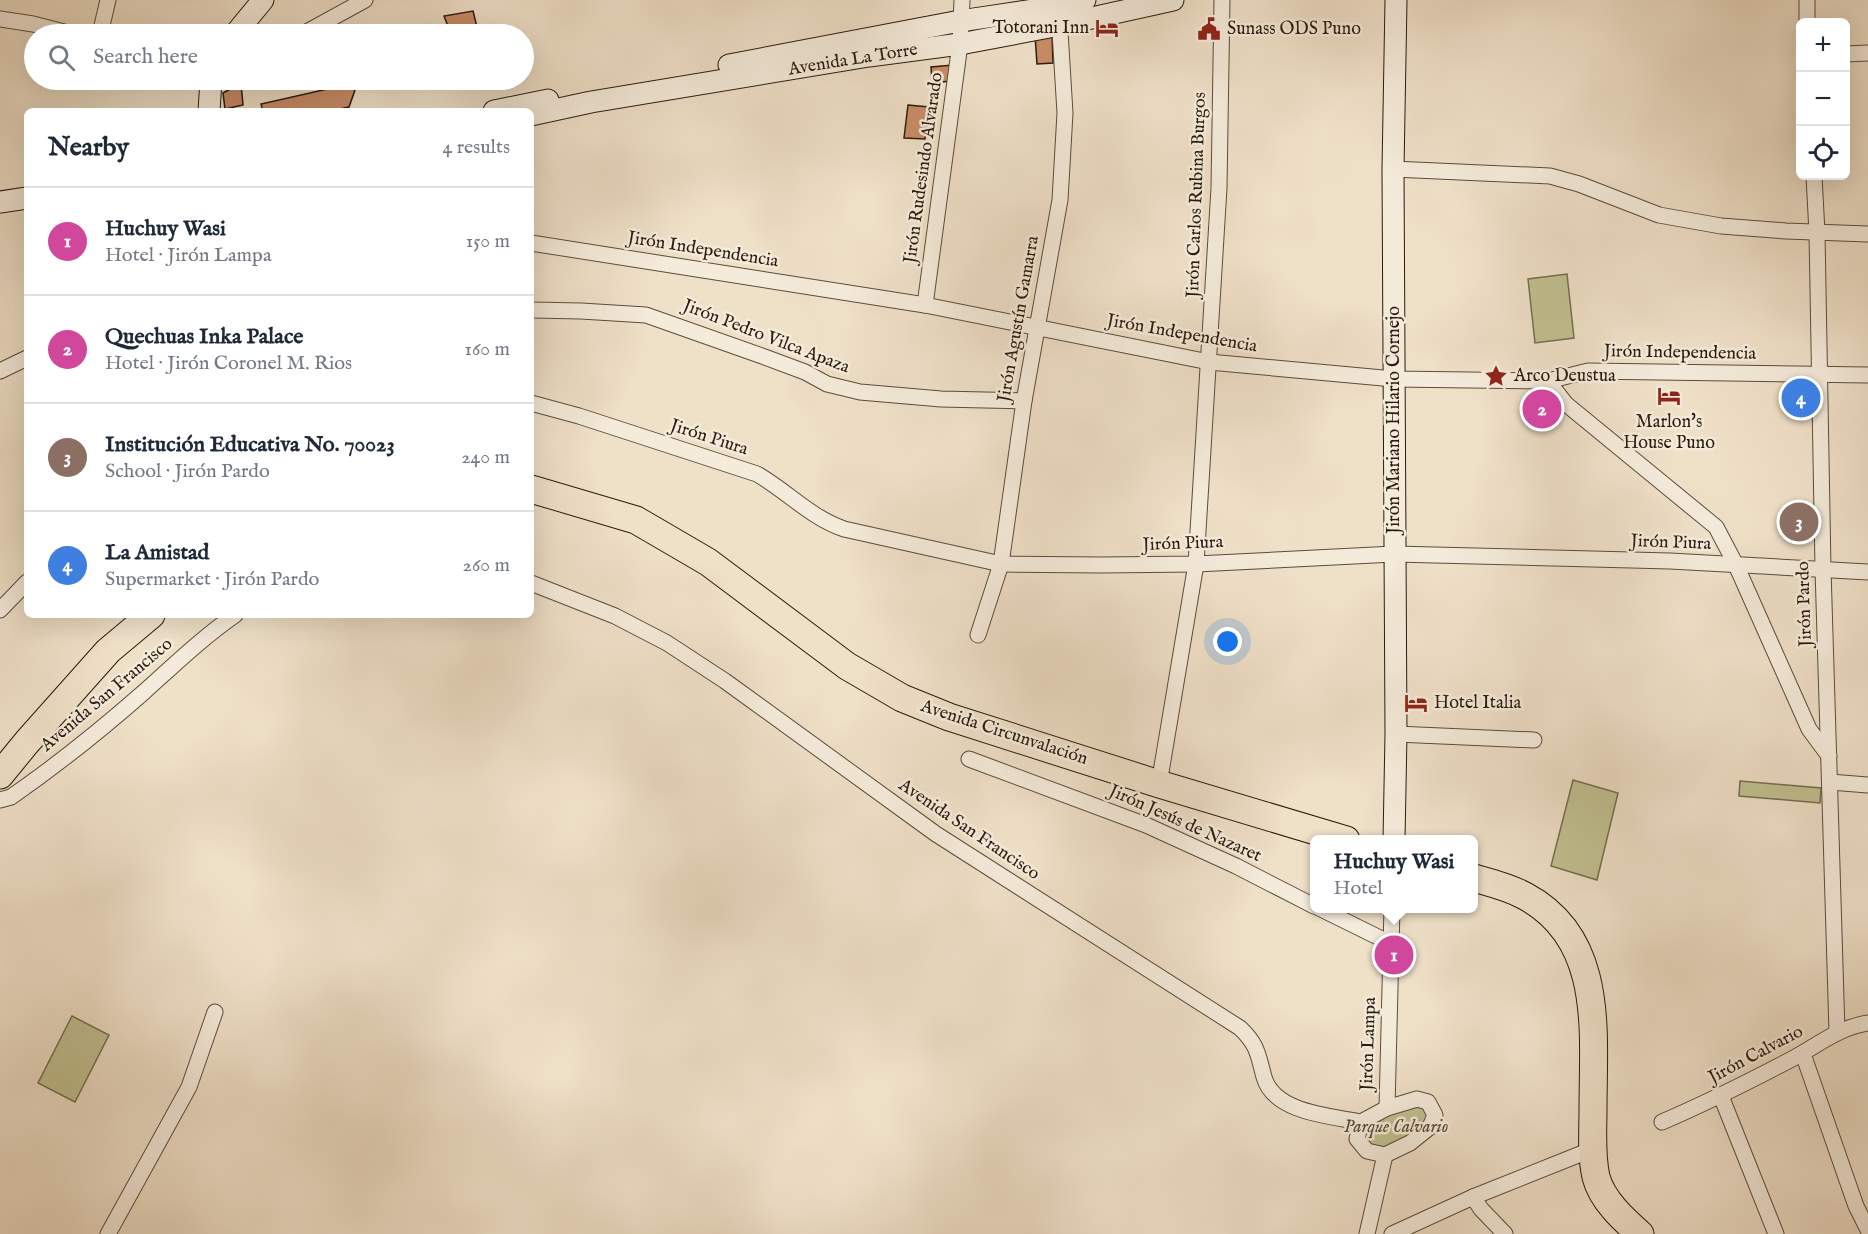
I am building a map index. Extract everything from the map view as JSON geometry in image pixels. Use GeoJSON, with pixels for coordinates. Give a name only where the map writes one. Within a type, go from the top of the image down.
{"type":"FeatureCollection","features":[{"type":"Feature","properties":{"kind":"highway","name":"Avenida Circunvalación"},"geometry":{"type":"LineString","coordinates":[[534,490],[636,520],[708,562],[847,666],[902,698],[948,717],[1329,835]]}},
{"type":"Feature","properties":{"kind":"highway"},"geometry":{"type":"LineString","coordinates":[[0,775],[27,741],[108,651],[147,618]]}},
{"type":"Feature","properties":{"kind":"highway"},"geometry":{"type":"LineString","coordinates":[[1478,879],[1525,896],[1543,908],[1568,934],[1578,954],[1591,990],[1593,1149],[1596,1178],[1606,1197],[1621,1217],[1640,1234]]}},
{"type":"Feature","properties":{"kind":"main road"},"geometry":{"type":"LineString","coordinates":[[243,24],[263,0]]}},
{"type":"Feature","properties":{"kind":"main road","name":"Avenida La Torre"},"geometry":{"type":"LineString","coordinates":[[534,114],[591,102],[869,56],[960,44],[1085,0]]}},
{"type":"Feature","properties":{"kind":"main road","name":"Avenida La Torre"},"geometry":{"type":"LineString","coordinates":[[508,108],[961,10],[1052,10],[1173,0]]}},
{"type":"Feature","properties":{"kind":"main road","name":"Jirón Mariano Hilario Cornejo"},"geometry":{"type":"LineString","coordinates":[[1394,835],[1396,734],[1393,169],[1396,0]]}},
{"type":"Feature","properties":{"kind":"main road"},"geometry":{"type":"LineString","coordinates":[[209,108],[210,90]]}},
{"type":"Feature","properties":{"kind":"main road"},"geometry":{"type":"LineString","coordinates":[[0,202],[24,198]]}},
{"type":"Feature","properties":{"kind":"street"},"geometry":{"type":"LineString","coordinates":[[102,24],[108,0]]}},
{"type":"Feature","properties":{"kind":"street"},"geometry":{"type":"LineString","coordinates":[[321,24],[365,0]]}},
{"type":"Feature","properties":{"kind":"street","name":"Jirón Carlos Rubina Burgos"},"geometry":{"type":"LineString","coordinates":[[1159,784],[1196,564],[1219,188],[1222,0]]}},
{"type":"Feature","properties":{"kind":"street"},"geometry":{"type":"LineString","coordinates":[[1807,0],[1807,18]]}},
{"type":"Feature","properties":{"kind":"street","name":"Jirón Rudesindo Alvarado"},"geometry":{"type":"LineString","coordinates":[[925,305],[960,44],[961,10]]}},
{"type":"Feature","properties":{"kind":"street","name":"Jirón Agustín Gamarra"},"geometry":{"type":"LineString","coordinates":[[978,635],[1000,564],[1024,401],[1060,200],[1065,113],[1052,10]]}},
{"type":"Feature","properties":{"kind":"street"},"geometry":{"type":"LineString","coordinates":[[0,19],[33,24]]}},
{"type":"Feature","properties":{"kind":"street"},"geometry":{"type":"LineString","coordinates":[[1850,54],[1868,53]]}},
{"type":"Feature","properties":{"kind":"street"},"geometry":{"type":"LineString","coordinates":[[1393,169],[1550,176],[1580,183],[1659,215],[1720,226],[1868,234]]}},
{"type":"Feature","properties":{"kind":"street","name":"Jirón Pardo"},"geometry":{"type":"LineString","coordinates":[[1814,180],[1837,1032]]}},
{"type":"Feature","properties":{"kind":"street","name":"Jirón Independencia"},"geometry":{"type":"LineString","coordinates":[[534,243],[925,305],[1209,362],[1394,379],[1548,381],[1588,371],[1868,375]]}},
{"type":"Feature","properties":{"kind":"street","name":"Jirón Pedro Vilca Apaza"},"geometry":{"type":"LineString","coordinates":[[534,310],[581,310],[646,315],[805,372],[827,384],[860,392],[914,398],[1024,401]]}},
{"type":"Feature","properties":{"kind":"street"},"geometry":{"type":"LineString","coordinates":[[1,369],[24,359]]}},
{"type":"Feature","properties":{"kind":"street"},"geometry":{"type":"LineString","coordinates":[[1548,381],[1566,404],[1716,527],[1736,565],[1809,729],[1829,756]]}},
{"type":"Feature","properties":{"kind":"street","name":"Jirón Piura"},"geometry":{"type":"LineString","coordinates":[[534,404],[579,416],[757,474],[825,522],[844,529],[1000,564],[1101,566],[1196,564],[1394,554],[1670,561],[1868,572]]}},
{"type":"Feature","properties":{"kind":"street","name":"Avenida San Francisco"},"geometry":{"type":"LineString","coordinates":[[534,584],[615,616],[667,644],[725,681],[936,834],[1240,1028],[1258,1049],[1268,1087],[1293,1107],[1361,1122]]}},
{"type":"Feature","properties":{"kind":"street"},"geometry":{"type":"LineString","coordinates":[[0,610],[24,585]]}},
{"type":"Feature","properties":{"kind":"street","name":"Avenida San Francisco"},"geometry":{"type":"LineString","coordinates":[[0,800],[11,797],[31,783],[231,618]]}},
{"type":"Feature","properties":{"kind":"street"},"geometry":{"type":"LineString","coordinates":[[1396,734],[1534,740]]}},
{"type":"Feature","properties":{"kind":"street","name":"Jirón Jesús de Nazaret"},"geometry":{"type":"LineString","coordinates":[[969,759],[1146,825],[1236,866],[1310,904]]}},
{"type":"Feature","properties":{"kind":"street"},"geometry":{"type":"LineString","coordinates":[[1830,782],[1868,784]]}},
{"type":"Feature","properties":{"kind":"street"},"geometry":{"type":"LineString","coordinates":[[1327,913],[1392,944]]}},
{"type":"Feature","properties":{"kind":"street","name":"Jirón Lampa"},"geometry":{"type":"LineString","coordinates":[[1387,1108],[1392,913]]}},
{"type":"Feature","properties":{"kind":"street"},"geometry":{"type":"LineString","coordinates":[[108,1234],[189,1086],[215,1012]]}},
{"type":"Feature","properties":{"kind":"street","name":"Jirón Calvario"},"geometry":{"type":"LineString","coordinates":[[1662,1122],[1721,1096],[1803,1054],[1837,1032],[1868,1023]]}},
{"type":"Feature","properties":{"kind":"street"},"geometry":{"type":"LineString","coordinates":[[1803,1054],[1856,1206],[1868,1230]]}},
{"type":"Feature","properties":{"kind":"street"},"geometry":{"type":"LineString","coordinates":[[1721,1096],[1776,1234]]}},
{"type":"Feature","properties":{"kind":"street"},"geometry":{"type":"LineString","coordinates":[[1417,1099],[1428,1102],[1435,1115],[1430,1127],[1410,1143],[1385,1155],[1367,1151],[1357,1139],[1361,1122],[1387,1108],[1417,1099]]}},
{"type":"Feature","properties":{"kind":"street"},"geometry":{"type":"LineString","coordinates":[[1392,1234],[1473,1197],[1593,1149]]}},
{"type":"Feature","properties":{"kind":"street"},"geometry":{"type":"LineString","coordinates":[[1367,1234],[1385,1155]]}},
{"type":"Feature","properties":{"kind":"street"},"geometry":{"type":"LineString","coordinates":[[1473,1197],[1504,1234]]}},
{"type":"Feature","properties":{"kind":"green space"},"geometry":{"type":"Polygon","coordinates":[[[1567,274],[1574,338],[1535,343],[1528,279],[1567,274]]]}},
{"type":"Feature","properties":{"kind":"green space"},"geometry":{"type":"Polygon","coordinates":[[[1573,780],[1618,793],[1597,880],[1551,866],[1573,780]]]}},
{"type":"Feature","properties":{"kind":"green space"},"geometry":{"type":"Polygon","coordinates":[[[1740,781],[1821,788],[1820,803],[1739,796],[1740,781]]]}},
{"type":"Feature","properties":{"kind":"green space"},"geometry":{"type":"Polygon","coordinates":[[[72,1016],[109,1035],[75,1102],[38,1083],[72,1016]]]}},
{"type":"Feature","properties":{"kind":"green space","name":"Parque Calvario"},"geometry":{"type":"Polygon","coordinates":[[[1417,1100],[1434,1115],[1386,1154],[1367,1150],[1362,1123],[1417,1100]]]}},
{"type":"Feature","properties":{"kind":"building"},"geometry":{"type":"Polygon","coordinates":[[[473,11],[476,24],[447,24],[444,16],[473,11]]]}},
{"type":"Feature","properties":{"kind":"building"},"geometry":{"type":"Polygon","coordinates":[[[1052,33],[1053,63],[1037,64],[1035,35],[1052,33]]]}},
{"type":"Feature","properties":{"kind":"building"},"geometry":{"type":"Polygon","coordinates":[[[953,65],[951,81],[932,83],[931,67],[953,65]]]}},
{"type":"Feature","properties":{"kind":"building"},"geometry":{"type":"Polygon","coordinates":[[[228,90],[242,90],[243,105],[225,108],[223,93],[228,90]]]}},
{"type":"Feature","properties":{"kind":"building"},"geometry":{"type":"Polygon","coordinates":[[[323,90],[355,90],[349,107],[344,108],[262,108],[261,104],[323,90]]]}},
{"type":"Feature","properties":{"kind":"building"},"geometry":{"type":"Polygon","coordinates":[[[908,105],[929,107],[925,139],[904,138],[908,105]]]}},
{"type":"Feature","properties":{"kind":"place","name":"Totorani Inn"},"geometry":{"type":"Point","coordinates":[1107,28]}},
{"type":"Feature","properties":{"kind":"place","name":"Sunass ODS Puno"},"geometry":{"type":"Point","coordinates":[1209,29]}},
{"type":"Feature","properties":{"kind":"place","name":"Arco Deustua"},"geometry":{"type":"Point","coordinates":[1496,376]}},
{"type":"Feature","properties":{"kind":"place","name":"Marlon's House Puno"},"geometry":{"type":"Point","coordinates":[1669,396]}},
{"type":"Feature","properties":{"kind":"place","name":"La Amistad"},"geometry":{"type":"Point","coordinates":[1801,398]}},
{"type":"Feature","properties":{"kind":"place","name":"Quechuas Inka Palace"},"geometry":{"type":"Point","coordinates":[1542,409]}},
{"type":"Feature","properties":{"kind":"place","name":"Institución Educativa No. 70023"},"geometry":{"type":"Point","coordinates":[1799,522]}},
{"type":"Feature","properties":{"kind":"place","name":"Hotel Italia"},"geometry":{"type":"Point","coordinates":[1416,703]}},
{"type":"Feature","properties":{"kind":"place","name":"Huchuy Wasi"},"geometry":{"type":"Point","coordinates":[1394,955]}}]}
